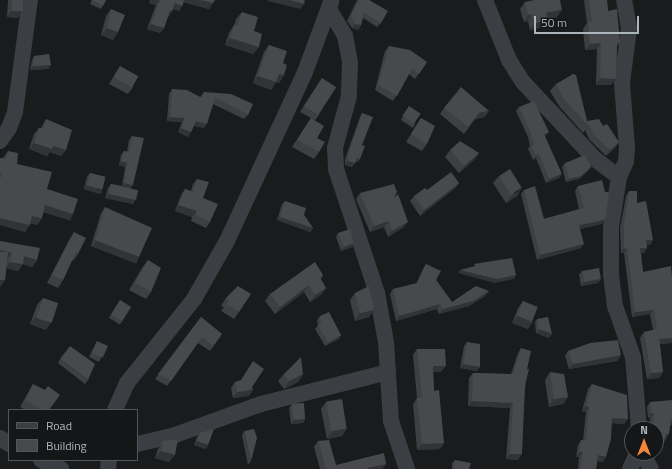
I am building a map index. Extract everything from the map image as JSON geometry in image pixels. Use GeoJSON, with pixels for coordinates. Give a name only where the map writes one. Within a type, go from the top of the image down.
{"type":"FeatureCollection","features":[{"type":"Feature","properties":{"kind":"street"},"geometry":{"type":"LineString","coordinates":[[0,141],[9,128],[15,112],[30,0]]}},
{"type":"Feature","properties":{"kind":"street"},"geometry":{"type":"LineString","coordinates":[[485,0],[509,60],[523,82],[595,159],[620,177]]}},
{"type":"Feature","properties":{"kind":"street"},"geometry":{"type":"LineString","coordinates":[[624,0],[629,28],[622,83],[627,147],[626,160],[620,177],[612,216],[611,274],[615,306],[633,357],[638,421]]}},
{"type":"Feature","properties":{"kind":"street"},"geometry":{"type":"LineString","coordinates":[[329,4],[345,36],[350,62],[349,96],[335,148],[336,169],[373,279],[383,325],[391,422],[407,469]]}},
{"type":"Feature","properties":{"kind":"street"},"geometry":{"type":"LineString","coordinates":[[115,409],[127,383],[194,299],[227,241],[305,72],[329,4]]}},
{"type":"Feature","properties":{"kind":"street"},"geometry":{"type":"LineString","coordinates":[[138,444],[175,435],[261,404],[388,372]]}},
{"type":"Feature","properties":{"kind":"street"},"geometry":{"type":"LineString","coordinates":[[43,461],[61,469]]}},
{"type":"Feature","properties":{"kind":"building"},"geometry":{"type":"Polygon","coordinates":[[[12,0],[23,0],[23,11],[12,11],[12,0]]]}},
{"type":"Feature","properties":{"kind":"building"},"geometry":{"type":"Polygon","coordinates":[[[92,0],[106,0],[103,6],[92,0]]]}},
{"type":"Feature","properties":{"kind":"building"},"geometry":{"type":"Polygon","coordinates":[[[160,0],[184,0],[182,6],[175,3],[172,11],[170,10],[164,28],[151,24],[160,0]]]}},
{"type":"Feature","properties":{"kind":"building"},"geometry":{"type":"Polygon","coordinates":[[[200,0],[215,0],[213,3],[200,0]]]}},
{"type":"Feature","properties":{"kind":"building"},"geometry":{"type":"Polygon","coordinates":[[[289,0],[303,0],[305,1],[304,4],[289,0]]]}},
{"type":"Feature","properties":{"kind":"building"},"geometry":{"type":"Polygon","coordinates":[[[359,0],[369,0],[388,11],[381,23],[364,13],[361,25],[355,24],[351,16],[359,0]]]}},
{"type":"Feature","properties":{"kind":"building"},"geometry":{"type":"Polygon","coordinates":[[[534,0],[560,0],[562,10],[546,13],[548,20],[535,23],[532,14],[528,15],[525,2],[534,0]]]}},
{"type":"Feature","properties":{"kind":"building"},"geometry":{"type":"Polygon","coordinates":[[[589,0],[607,0],[608,11],[617,9],[620,42],[617,43],[616,79],[600,78],[601,43],[590,44],[588,22],[592,22],[589,0]]]}},
{"type":"Feature","properties":{"kind":"building"},"geometry":{"type":"Polygon","coordinates":[[[111,9],[125,15],[118,32],[107,28],[111,9]]]}},
{"type":"Feature","properties":{"kind":"building"},"geometry":{"type":"Polygon","coordinates":[[[242,12],[258,17],[254,31],[262,34],[259,47],[230,38],[234,25],[237,26],[242,12]]]}},
{"type":"Feature","properties":{"kind":"building"},"geometry":{"type":"Polygon","coordinates":[[[269,45],[287,51],[283,63],[287,65],[284,75],[279,74],[276,82],[258,76],[269,45]]]}},
{"type":"Feature","properties":{"kind":"building"},"geometry":{"type":"Polygon","coordinates":[[[389,46],[410,50],[427,62],[419,74],[412,69],[397,96],[378,85],[389,46]]]}},
{"type":"Feature","properties":{"kind":"building"},"geometry":{"type":"Polygon","coordinates":[[[49,54],[51,65],[33,66],[34,56],[49,54]]]}},
{"type":"Feature","properties":{"kind":"building"},"geometry":{"type":"Polygon","coordinates":[[[120,66],[138,76],[132,88],[114,77],[120,66]]]}},
{"type":"Feature","properties":{"kind":"building"},"geometry":{"type":"Polygon","coordinates":[[[573,74],[576,75],[588,125],[564,99],[556,84],[573,74]]]}},
{"type":"Feature","properties":{"kind":"building"},"geometry":{"type":"Polygon","coordinates":[[[322,78],[336,87],[318,115],[304,106],[322,78]]]}},
{"type":"Feature","properties":{"kind":"building"},"geometry":{"type":"Polygon","coordinates":[[[461,87],[489,111],[479,113],[468,127],[444,108],[461,87]]]}},
{"type":"Feature","properties":{"kind":"building"},"geometry":{"type":"Polygon","coordinates":[[[172,89],[187,90],[202,98],[204,92],[231,94],[253,104],[248,115],[215,98],[207,124],[196,121],[191,132],[181,128],[185,118],[170,117],[172,89]]]}},
{"type":"Feature","properties":{"kind":"building"},"geometry":{"type":"Polygon","coordinates":[[[534,101],[549,132],[544,134],[562,174],[549,179],[539,154],[536,156],[531,146],[534,145],[531,133],[519,107],[534,101]]]}},
{"type":"Feature","properties":{"kind":"building"},"geometry":{"type":"Polygon","coordinates":[[[409,106],[421,114],[414,124],[402,116],[409,106]]]}},
{"type":"Feature","properties":{"kind":"building"},"geometry":{"type":"Polygon","coordinates":[[[362,113],[373,117],[362,145],[365,146],[360,159],[357,158],[355,163],[348,161],[348,155],[362,113]]]}},
{"type":"Feature","properties":{"kind":"building"},"geometry":{"type":"Polygon","coordinates":[[[311,118],[324,126],[317,138],[325,142],[319,152],[297,140],[311,118]]]}},
{"type":"Feature","properties":{"kind":"building"},"geometry":{"type":"Polygon","coordinates":[[[421,118],[435,126],[427,144],[411,134],[421,118]]]}},
{"type":"Feature","properties":{"kind":"building"},"geometry":{"type":"Polygon","coordinates":[[[46,119],[72,130],[66,150],[53,146],[52,149],[34,143],[39,128],[43,129],[46,119]]]}},
{"type":"Feature","properties":{"kind":"building"},"geometry":{"type":"Polygon","coordinates":[[[599,119],[603,126],[607,124],[619,142],[610,150],[593,133],[587,121],[599,119]]]}},
{"type":"Feature","properties":{"kind":"building"},"geometry":{"type":"Polygon","coordinates":[[[132,136],[144,138],[133,185],[124,183],[127,163],[121,161],[124,151],[129,152],[132,136]]]}},
{"type":"Feature","properties":{"kind":"building"},"geometry":{"type":"Polygon","coordinates":[[[460,141],[479,153],[464,166],[450,150],[460,141]]]}},
{"type":"Feature","properties":{"kind":"building"},"geometry":{"type":"Polygon","coordinates":[[[8,151],[18,153],[17,164],[52,172],[47,189],[78,199],[73,214],[45,205],[42,218],[32,216],[30,225],[0,218],[0,180],[2,172],[0,172],[0,158],[6,159],[8,151]]]}},
{"type":"Feature","properties":{"kind":"building"},"geometry":{"type":"Polygon","coordinates":[[[585,155],[591,167],[581,176],[569,179],[565,163],[585,155]]]}},
{"type":"Feature","properties":{"kind":"building"},"geometry":{"type":"Polygon","coordinates":[[[510,169],[522,188],[511,195],[499,176],[510,169]]]}},
{"type":"Feature","properties":{"kind":"building"},"geometry":{"type":"Polygon","coordinates":[[[451,172],[459,183],[424,210],[414,196],[425,188],[427,190],[451,172]]]}},
{"type":"Feature","properties":{"kind":"building"},"geometry":{"type":"Polygon","coordinates":[[[90,173],[106,177],[102,189],[87,186],[90,173]]]}},
{"type":"Feature","properties":{"kind":"building"},"geometry":{"type":"Polygon","coordinates":[[[197,179],[209,182],[203,198],[218,204],[210,222],[195,215],[197,211],[179,205],[185,189],[193,192],[197,179]]]}},
{"type":"Feature","properties":{"kind":"building"},"geometry":{"type":"Polygon","coordinates":[[[602,180],[605,192],[609,192],[605,220],[579,225],[584,244],[540,255],[524,190],[535,186],[544,219],[584,208],[578,186],[602,180]]]}},
{"type":"Feature","properties":{"kind":"building"},"geometry":{"type":"Polygon","coordinates":[[[111,184],[138,190],[136,200],[109,194],[111,184]]]}},
{"type":"Feature","properties":{"kind":"building"},"geometry":{"type":"Polygon","coordinates":[[[394,184],[397,192],[394,198],[398,194],[408,222],[392,231],[389,221],[374,226],[360,193],[394,184]]]}},
{"type":"Feature","properties":{"kind":"building"},"geometry":{"type":"Polygon","coordinates":[[[629,191],[637,191],[637,203],[646,201],[653,240],[646,240],[647,248],[640,248],[643,272],[671,266],[672,338],[659,339],[654,310],[635,312],[627,248],[624,249],[624,223],[629,191]]]}},
{"type":"Feature","properties":{"kind":"building"},"geometry":{"type":"Polygon","coordinates":[[[285,201],[306,208],[304,215],[313,228],[280,217],[285,201]]]}},
{"type":"Feature","properties":{"kind":"building"},"geometry":{"type":"Polygon","coordinates":[[[105,207],[152,228],[139,257],[95,240],[105,207]]]}},
{"type":"Feature","properties":{"kind":"building"},"geometry":{"type":"Polygon","coordinates":[[[350,229],[354,243],[344,247],[338,233],[350,229]]]}},
{"type":"Feature","properties":{"kind":"building"},"geometry":{"type":"Polygon","coordinates":[[[74,232],[86,238],[78,254],[76,252],[63,280],[52,275],[74,232]]]}},
{"type":"Feature","properties":{"kind":"building"},"geometry":{"type":"Polygon","coordinates":[[[0,241],[40,248],[37,260],[24,256],[23,264],[10,262],[12,253],[0,250],[0,241]]]}},
{"type":"Feature","properties":{"kind":"building"},"geometry":{"type":"Polygon","coordinates":[[[0,252],[8,252],[5,280],[0,280],[0,252]]]}},
{"type":"Feature","properties":{"kind":"building"},"geometry":{"type":"Polygon","coordinates":[[[512,258],[516,275],[497,279],[460,270],[475,266],[474,264],[512,258]]]}},
{"type":"Feature","properties":{"kind":"building"},"geometry":{"type":"Polygon","coordinates":[[[148,260],[161,268],[151,292],[135,283],[148,260]]]}},
{"type":"Feature","properties":{"kind":"building"},"geometry":{"type":"Polygon","coordinates":[[[315,262],[323,275],[320,278],[326,288],[315,295],[309,285],[280,307],[270,294],[315,262]]]}},
{"type":"Feature","properties":{"kind":"building"},"geometry":{"type":"Polygon","coordinates":[[[426,264],[441,271],[436,280],[452,302],[476,286],[489,291],[473,301],[443,309],[440,304],[399,316],[393,289],[417,283],[426,264]]]}},
{"type":"Feature","properties":{"kind":"building"},"geometry":{"type":"Polygon","coordinates":[[[599,268],[601,279],[584,282],[582,271],[599,268]]]}},
{"type":"Feature","properties":{"kind":"building"},"geometry":{"type":"Polygon","coordinates":[[[238,286],[251,294],[239,312],[226,304],[229,300],[226,298],[238,286]]]}},
{"type":"Feature","properties":{"kind":"building"},"geometry":{"type":"Polygon","coordinates":[[[369,286],[374,310],[360,313],[355,293],[369,286]]]}},
{"type":"Feature","properties":{"kind":"building"},"geometry":{"type":"Polygon","coordinates":[[[43,298],[58,303],[52,323],[37,318],[43,298]]]}},
{"type":"Feature","properties":{"kind":"building"},"geometry":{"type":"Polygon","coordinates":[[[120,300],[131,307],[122,321],[111,314],[120,300]]]}},
{"type":"Feature","properties":{"kind":"building"},"geometry":{"type":"Polygon","coordinates":[[[523,301],[538,307],[532,322],[517,316],[523,301]]]}},
{"type":"Feature","properties":{"kind":"building"},"geometry":{"type":"Polygon","coordinates":[[[329,312],[341,335],[328,343],[318,325],[321,323],[320,316],[329,312]]]}},
{"type":"Feature","properties":{"kind":"building"},"geometry":{"type":"Polygon","coordinates":[[[201,317],[222,334],[213,346],[202,337],[171,381],[158,374],[201,317]]]}},
{"type":"Feature","properties":{"kind":"building"},"geometry":{"type":"Polygon","coordinates":[[[548,317],[552,334],[539,329],[537,319],[548,317]]]}},
{"type":"Feature","properties":{"kind":"building"},"geometry":{"type":"Polygon","coordinates":[[[658,329],[663,372],[651,373],[644,332],[658,329]]]}},
{"type":"Feature","properties":{"kind":"building"},"geometry":{"type":"Polygon","coordinates":[[[618,340],[621,355],[573,364],[568,351],[590,343],[618,340]]]}},
{"type":"Feature","properties":{"kind":"building"},"geometry":{"type":"Polygon","coordinates":[[[97,341],[108,346],[103,358],[92,353],[97,341]]]}},
{"type":"Feature","properties":{"kind":"building"},"geometry":{"type":"Polygon","coordinates":[[[467,342],[480,344],[480,367],[463,364],[467,342]]]}},
{"type":"Feature","properties":{"kind":"building"},"geometry":{"type":"Polygon","coordinates":[[[70,346],[95,364],[88,380],[60,359],[70,346]]]}},
{"type":"Feature","properties":{"kind":"building"},"geometry":{"type":"Polygon","coordinates":[[[521,348],[531,351],[525,385],[522,454],[510,454],[513,403],[472,401],[473,373],[513,374],[521,348]]]}},
{"type":"Feature","properties":{"kind":"building"},"geometry":{"type":"Polygon","coordinates":[[[417,349],[445,349],[446,366],[433,366],[434,391],[439,390],[444,443],[422,444],[417,398],[422,397],[417,349]]]}},
{"type":"Feature","properties":{"kind":"building"},"geometry":{"type":"Polygon","coordinates":[[[301,357],[303,374],[289,381],[284,374],[301,357]]]}},
{"type":"Feature","properties":{"kind":"building"},"geometry":{"type":"Polygon","coordinates":[[[253,361],[264,369],[252,387],[253,390],[237,392],[235,382],[241,380],[253,361]]]}},
{"type":"Feature","properties":{"kind":"building"},"geometry":{"type":"Polygon","coordinates":[[[550,372],[564,374],[568,397],[554,399],[550,372]]]}},
{"type":"Feature","properties":{"kind":"building"},"geometry":{"type":"Polygon","coordinates":[[[33,384],[45,390],[48,386],[60,395],[50,409],[40,409],[25,400],[33,384]]]}},
{"type":"Feature","properties":{"kind":"building"},"geometry":{"type":"Polygon","coordinates":[[[592,384],[627,395],[628,419],[612,418],[611,439],[606,457],[598,455],[596,469],[581,469],[583,452],[580,452],[581,440],[586,441],[589,407],[586,406],[592,384]]]}},
{"type":"Feature","properties":{"kind":"building"},"geometry":{"type":"Polygon","coordinates":[[[342,399],[347,429],[331,431],[326,402],[342,399]]]}},
{"type":"Feature","properties":{"kind":"building"},"geometry":{"type":"Polygon","coordinates":[[[672,400],[672,419],[669,434],[666,434],[665,439],[664,421],[654,421],[654,413],[651,413],[650,402],[672,400]]]}},
{"type":"Feature","properties":{"kind":"building"},"geometry":{"type":"Polygon","coordinates":[[[304,403],[305,419],[293,420],[292,404],[304,403]]]}},
{"type":"Feature","properties":{"kind":"building"},"geometry":{"type":"Polygon","coordinates":[[[214,429],[208,445],[197,441],[200,433],[214,429]]]}},
{"type":"Feature","properties":{"kind":"building"},"geometry":{"type":"Polygon","coordinates":[[[254,429],[257,438],[251,461],[244,431],[254,429]]]}},
{"type":"Feature","properties":{"kind":"building"},"geometry":{"type":"Polygon","coordinates":[[[178,439],[175,455],[161,451],[163,441],[178,439]]]}},
{"type":"Feature","properties":{"kind":"building"},"geometry":{"type":"Polygon","coordinates":[[[329,440],[336,465],[384,453],[386,464],[367,468],[368,469],[326,469],[318,441],[329,440]]]}},
{"type":"Feature","properties":{"kind":"building"},"geometry":{"type":"Polygon","coordinates":[[[455,460],[471,463],[469,469],[454,469],[455,460]]]}}]}
